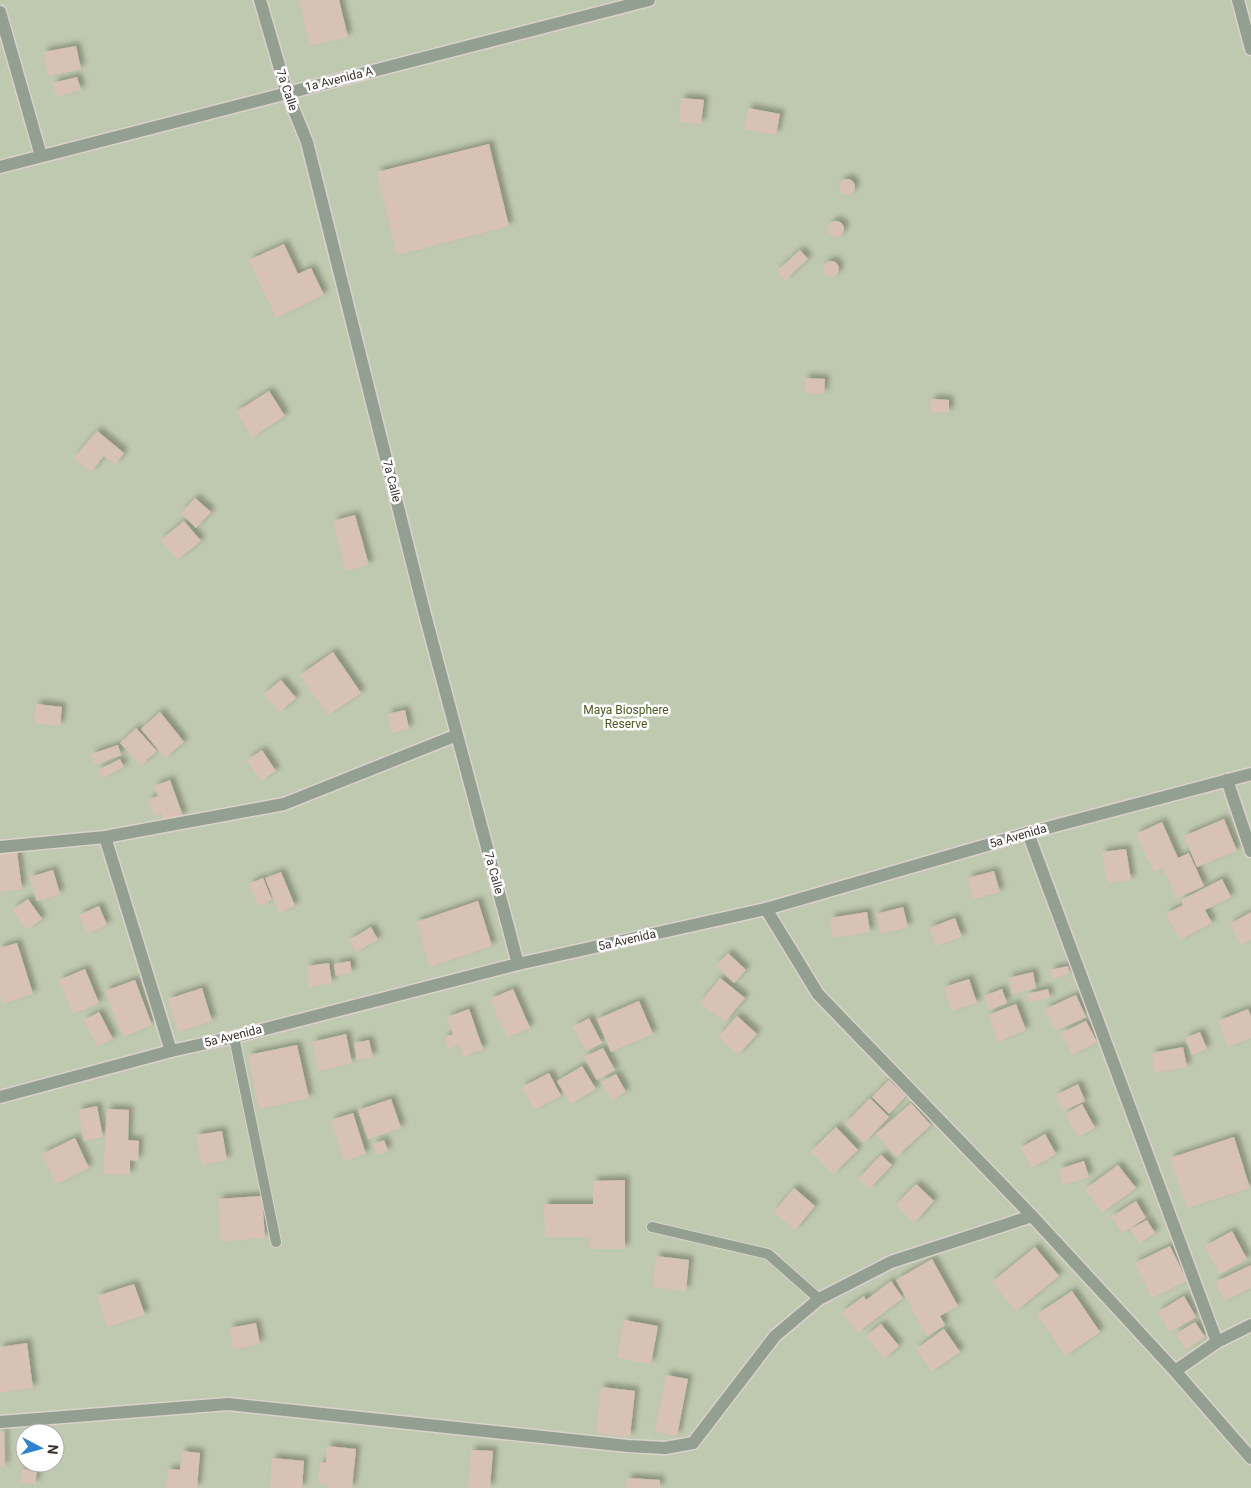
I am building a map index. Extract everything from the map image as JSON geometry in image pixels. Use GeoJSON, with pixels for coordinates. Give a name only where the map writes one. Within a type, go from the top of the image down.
{"type":"FeatureCollection","features":[{"type":"Feature","properties":{"kind":"street","name":"7a Calle"},"geometry":{"type":"LineString","coordinates":[[260,0],[287,93],[307,142],[423,607],[518,964]]}},
{"type":"Feature","properties":{"kind":"street","name":"1a Avenida A"},"geometry":{"type":"LineString","coordinates":[[0,167],[648,0]]}},
{"type":"Feature","properties":{"kind":"street"},"geometry":{"type":"LineString","coordinates":[[1238,0],[1251,49]]}},
{"type":"Feature","properties":{"kind":"street"},"geometry":{"type":"LineString","coordinates":[[0,12],[41,156]]}},
{"type":"Feature","properties":{"kind":"street"},"geometry":{"type":"LineString","coordinates":[[0,847],[104,837],[284,804],[457,735]]}},
{"type":"Feature","properties":{"kind":"street","name":"5a Avenida"},"geometry":{"type":"LineString","coordinates":[[0,1097],[171,1051],[234,1037],[518,964],[766,909],[1028,833],[1251,774]]}},
{"type":"Feature","properties":{"kind":"street"},"geometry":{"type":"LineString","coordinates":[[1227,780],[1251,851]]}},
{"type":"Feature","properties":{"kind":"street"},"geometry":{"type":"LineString","coordinates":[[1028,833],[1217,1342]]}},
{"type":"Feature","properties":{"kind":"street"},"geometry":{"type":"LineString","coordinates":[[104,837],[171,1051]]}},
{"type":"Feature","properties":{"kind":"street"},"geometry":{"type":"LineString","coordinates":[[766,909],[818,994],[1032,1216],[1175,1371],[1251,1458]]}},
{"type":"Feature","properties":{"kind":"street"},"geometry":{"type":"LineString","coordinates":[[0,1422],[228,1404],[628,1446],[665,1448],[693,1443],[774,1336],[819,1299],[891,1262],[1032,1216]]}},
{"type":"Feature","properties":{"kind":"street"},"geometry":{"type":"LineString","coordinates":[[1175,1371],[1217,1342],[1251,1325]]}},
{"type":"Feature","properties":{"kind":"lane"},"geometry":{"type":"LineString","coordinates":[[234,1037],[276,1242]]}},
{"type":"Feature","properties":{"kind":"lane"},"geometry":{"type":"LineString","coordinates":[[652,1227],[768,1254],[819,1299]]}},
{"type":"Feature","properties":{"kind":"green space","name":"Maya Biosphere Reserve"},"geometry":{"type":"Polygon","coordinates":[[[0,0],[1251,0],[1251,1488],[0,1488],[0,0]]]}},
{"type":"Feature","properties":{"kind":"building"},"geometry":{"type":"Polygon","coordinates":[[[299,0],[339,0],[348,37],[310,46],[299,0]]]}},
{"type":"Feature","properties":{"kind":"building"},"geometry":{"type":"Polygon","coordinates":[[[76,46],[81,69],[48,76],[43,52],[76,46]]]}},
{"type":"Feature","properties":{"kind":"building"},"geometry":{"type":"Polygon","coordinates":[[[77,77],[81,90],[56,97],[53,83],[77,77]]]}},
{"type":"Feature","properties":{"kind":"building"},"geometry":{"type":"Polygon","coordinates":[[[681,98],[704,100],[701,124],[679,122],[681,98]]]}},
{"type":"Feature","properties":{"kind":"building"},"geometry":{"type":"Polygon","coordinates":[[[748,108],[780,114],[776,135],[744,129],[748,108]]]}},
{"type":"Feature","properties":{"kind":"building"},"geometry":{"type":"Polygon","coordinates":[[[489,144],[509,226],[397,255],[377,172],[489,144]]]}},
{"type":"Feature","properties":{"kind":"building"},"geometry":{"type":"Polygon","coordinates":[[[844,179],[850,179],[855,184],[853,193],[844,195],[839,190],[839,184],[844,179]]]}},
{"type":"Feature","properties":{"kind":"building"},"geometry":{"type":"Polygon","coordinates":[[[833,221],[839,221],[844,226],[842,235],[833,237],[828,232],[828,226],[833,221]]]}},
{"type":"Feature","properties":{"kind":"building"},"geometry":{"type":"Polygon","coordinates":[[[284,244],[298,274],[311,268],[324,295],[276,318],[249,260],[284,244]]]}},
{"type":"Feature","properties":{"kind":"building"},"geometry":{"type":"Polygon","coordinates":[[[800,250],[808,259],[785,280],[777,271],[800,250]]]}},
{"type":"Feature","properties":{"kind":"building"},"geometry":{"type":"Polygon","coordinates":[[[828,261],[834,261],[839,266],[837,275],[828,277],[823,272],[823,266],[828,261]]]}},
{"type":"Feature","properties":{"kind":"building"},"geometry":{"type":"Polygon","coordinates":[[[805,378],[825,379],[824,394],[804,393],[805,378]]]}},
{"type":"Feature","properties":{"kind":"building"},"geometry":{"type":"Polygon","coordinates":[[[269,391],[285,416],[252,437],[236,412],[269,391]]]}},
{"type":"Feature","properties":{"kind":"building"},"geometry":{"type":"Polygon","coordinates":[[[931,399],[949,400],[949,413],[930,412],[931,399]]]}},
{"type":"Feature","properties":{"kind":"building"},"geometry":{"type":"Polygon","coordinates":[[[97,431],[124,453],[115,465],[104,456],[91,472],[74,458],[97,431]]]}},
{"type":"Feature","properties":{"kind":"building"},"geometry":{"type":"Polygon","coordinates":[[[195,498],[211,512],[196,528],[181,513],[195,498]]]}},
{"type":"Feature","properties":{"kind":"building"},"geometry":{"type":"Polygon","coordinates":[[[355,515],[369,565],[346,571],[333,521],[355,515]]]}},
{"type":"Feature","properties":{"kind":"building"},"geometry":{"type":"Polygon","coordinates":[[[184,521],[201,541],[177,560],[161,540],[184,521]]]}},
{"type":"Feature","properties":{"kind":"building"},"geometry":{"type":"Polygon","coordinates":[[[333,652],[361,693],[328,715],[300,675],[333,652]]]}},
{"type":"Feature","properties":{"kind":"building"},"geometry":{"type":"Polygon","coordinates":[[[281,680],[296,698],[280,712],[264,694],[281,680]]]}},
{"type":"Feature","properties":{"kind":"building"},"geometry":{"type":"Polygon","coordinates":[[[36,704],[62,707],[60,726],[34,723],[36,704]]]}},
{"type":"Feature","properties":{"kind":"building"},"geometry":{"type":"Polygon","coordinates":[[[405,710],[409,729],[392,733],[387,714],[405,710]]]}},
{"type":"Feature","properties":{"kind":"building"},"geometry":{"type":"Polygon","coordinates":[[[160,712],[184,742],[165,758],[141,729],[160,712]]]}},
{"type":"Feature","properties":{"kind":"building"},"geometry":{"type":"Polygon","coordinates":[[[136,728],[157,751],[141,765],[120,743],[136,728]]]}},
{"type":"Feature","properties":{"kind":"building"},"geometry":{"type":"Polygon","coordinates":[[[118,745],[121,755],[95,765],[91,754],[118,745]]]}},
{"type":"Feature","properties":{"kind":"building"},"geometry":{"type":"Polygon","coordinates":[[[262,750],[276,771],[261,781],[247,760],[262,750]]]}},
{"type":"Feature","properties":{"kind":"building"},"geometry":{"type":"Polygon","coordinates":[[[120,759],[124,767],[102,778],[98,770],[120,759]]]}},
{"type":"Feature","properties":{"kind":"building"},"geometry":{"type":"Polygon","coordinates":[[[170,780],[183,816],[165,823],[161,813],[155,816],[148,800],[158,796],[154,786],[170,780]]]}},
{"type":"Feature","properties":{"kind":"building"},"geometry":{"type":"Polygon","coordinates":[[[1224,819],[1237,851],[1197,867],[1184,836],[1224,819]]]}},
{"type":"Feature","properties":{"kind":"building"},"geometry":{"type":"Polygon","coordinates":[[[1162,822],[1178,858],[1189,853],[1204,886],[1177,898],[1163,868],[1154,872],[1136,834],[1162,822]]]}},
{"type":"Feature","properties":{"kind":"building"},"geometry":{"type":"Polygon","coordinates":[[[1126,849],[1131,880],[1107,883],[1102,852],[1126,849]]]}},
{"type":"Feature","properties":{"kind":"building"},"geometry":{"type":"Polygon","coordinates":[[[17,851],[22,889],[0,892],[0,853],[17,851]]]}},
{"type":"Feature","properties":{"kind":"building"},"geometry":{"type":"Polygon","coordinates":[[[53,870],[60,894],[37,901],[30,877],[53,870]]]}},
{"type":"Feature","properties":{"kind":"building"},"geometry":{"type":"Polygon","coordinates":[[[994,871],[1000,892],[973,899],[968,878],[994,871]]]}},
{"type":"Feature","properties":{"kind":"building"},"geometry":{"type":"Polygon","coordinates":[[[281,872],[295,906],[279,913],[265,878],[281,872]]]}},
{"type":"Feature","properties":{"kind":"building"},"geometry":{"type":"Polygon","coordinates":[[[263,878],[272,900],[258,906],[249,884],[263,878]]]}},
{"type":"Feature","properties":{"kind":"building"},"geometry":{"type":"Polygon","coordinates":[[[1222,879],[1231,897],[1205,910],[1212,923],[1180,940],[1166,914],[1183,905],[1181,900],[1222,879]]]}},
{"type":"Feature","properties":{"kind":"building"},"geometry":{"type":"Polygon","coordinates":[[[28,899],[42,919],[27,930],[12,910],[28,899]]]}},
{"type":"Feature","properties":{"kind":"building"},"geometry":{"type":"Polygon","coordinates":[[[478,901],[492,946],[430,967],[416,922],[478,901]]]}},
{"type":"Feature","properties":{"kind":"building"},"geometry":{"type":"Polygon","coordinates":[[[99,906],[107,925],[87,934],[79,915],[99,906]]]}},
{"type":"Feature","properties":{"kind":"building"},"geometry":{"type":"Polygon","coordinates":[[[903,907],[908,927],[881,934],[876,914],[903,907]]]}},
{"type":"Feature","properties":{"kind":"building"},"geometry":{"type":"Polygon","coordinates":[[[867,912],[870,932],[833,938],[830,918],[867,912]]]}},
{"type":"Feature","properties":{"kind":"building"},"geometry":{"type":"Polygon","coordinates":[[[1251,912],[1251,940],[1241,945],[1230,924],[1251,912]]]}},
{"type":"Feature","properties":{"kind":"building"},"geometry":{"type":"Polygon","coordinates":[[[955,918],[962,937],[936,946],[929,928],[955,918]]]}},
{"type":"Feature","properties":{"kind":"building"},"geometry":{"type":"Polygon","coordinates":[[[371,927],[378,940],[356,952],[349,940],[371,927]]]}},
{"type":"Feature","properties":{"kind":"building"},"geometry":{"type":"Polygon","coordinates":[[[17,943],[33,994],[3,1004],[0,996],[0,948],[17,943]]]}},
{"type":"Feature","properties":{"kind":"building"},"geometry":{"type":"Polygon","coordinates":[[[728,953],[746,970],[734,983],[716,966],[728,953]]]}},
{"type":"Feature","properties":{"kind":"building"},"geometry":{"type":"Polygon","coordinates":[[[350,961],[352,973],[336,976],[334,964],[350,961]]]}},
{"type":"Feature","properties":{"kind":"building"},"geometry":{"type":"Polygon","coordinates":[[[329,963],[332,983],[309,987],[307,966],[329,963]]]}},
{"type":"Feature","properties":{"kind":"building"},"geometry":{"type":"Polygon","coordinates":[[[1068,966],[1070,974],[1052,979],[1050,970],[1068,966]]]}},
{"type":"Feature","properties":{"kind":"building"},"geometry":{"type":"Polygon","coordinates":[[[85,969],[99,1003],[73,1014],[59,980],[85,969]]]}},
{"type":"Feature","properties":{"kind":"building"},"geometry":{"type":"Polygon","coordinates":[[[1033,972],[1036,988],[1012,994],[1008,978],[1033,972]]]}},
{"type":"Feature","properties":{"kind":"building"},"geometry":{"type":"Polygon","coordinates":[[[720,978],[745,998],[725,1022],[700,1003],[720,978]]]}},
{"type":"Feature","properties":{"kind":"building"},"geometry":{"type":"Polygon","coordinates":[[[969,979],[977,1003],[952,1011],[944,987],[969,979]]]}},
{"type":"Feature","properties":{"kind":"building"},"geometry":{"type":"Polygon","coordinates":[[[135,980],[152,1025],[123,1037],[105,991],[135,980]]]}},
{"type":"Feature","properties":{"kind":"building"},"geometry":{"type":"Polygon","coordinates":[[[202,988],[212,1021],[178,1032],[168,999],[202,988]]]}},
{"type":"Feature","properties":{"kind":"building"},"geometry":{"type":"Polygon","coordinates":[[[513,989],[530,1028],[507,1038],[490,999],[513,989]]]}},
{"type":"Feature","properties":{"kind":"building"},"geometry":{"type":"Polygon","coordinates":[[[1002,989],[1007,1003],[989,1010],[984,996],[1002,989]]]}},
{"type":"Feature","properties":{"kind":"building"},"geometry":{"type":"Polygon","coordinates":[[[1048,989],[1050,998],[1029,1002],[1027,994],[1048,989]]]}},
{"type":"Feature","properties":{"kind":"building"},"geometry":{"type":"Polygon","coordinates":[[[1076,995],[1086,1017],[1055,1031],[1045,1009],[1076,995]]]}},
{"type":"Feature","properties":{"kind":"building"},"geometry":{"type":"Polygon","coordinates":[[[639,1001],[653,1034],[611,1052],[597,1019],[639,1001]]]}},
{"type":"Feature","properties":{"kind":"building"},"geometry":{"type":"Polygon","coordinates":[[[1016,1004],[1026,1030],[998,1042],[988,1015],[1016,1004]]]}},
{"type":"Feature","properties":{"kind":"building"},"geometry":{"type":"Polygon","coordinates":[[[469,1009],[483,1049],[463,1057],[459,1045],[448,1049],[444,1038],[453,1034],[447,1017],[469,1009]]]}},
{"type":"Feature","properties":{"kind":"building"},"geometry":{"type":"Polygon","coordinates":[[[1248,1009],[1251,1016],[1251,1038],[1228,1047],[1218,1021],[1248,1009]]]}},
{"type":"Feature","properties":{"kind":"building"},"geometry":{"type":"Polygon","coordinates":[[[99,1012],[113,1039],[98,1047],[84,1020],[99,1012]]]}},
{"type":"Feature","properties":{"kind":"building"},"geometry":{"type":"Polygon","coordinates":[[[737,1016],[757,1034],[738,1055],[718,1037],[737,1016]]]}},
{"type":"Feature","properties":{"kind":"building"},"geometry":{"type":"Polygon","coordinates":[[[589,1018],[602,1043],[586,1051],[573,1027],[589,1018]]]}},
{"type":"Feature","properties":{"kind":"building"},"geometry":{"type":"Polygon","coordinates":[[[1086,1021],[1097,1042],[1072,1055],[1061,1033],[1086,1021]]]}},
{"type":"Feature","properties":{"kind":"building"},"geometry":{"type":"Polygon","coordinates":[[[1200,1032],[1207,1049],[1192,1055],[1185,1038],[1200,1032]]]}},
{"type":"Feature","properties":{"kind":"building"},"geometry":{"type":"Polygon","coordinates":[[[346,1034],[352,1063],[319,1071],[312,1042],[346,1034]]]}},
{"type":"Feature","properties":{"kind":"building"},"geometry":{"type":"Polygon","coordinates":[[[369,1040],[373,1057],[357,1060],[354,1043],[369,1040]]]}},
{"type":"Feature","properties":{"kind":"building"},"geometry":{"type":"Polygon","coordinates":[[[297,1045],[309,1098],[259,1109],[248,1055],[297,1045]]]}},
{"type":"Feature","properties":{"kind":"building"},"geometry":{"type":"Polygon","coordinates":[[[1183,1047],[1187,1067],[1155,1073],[1152,1053],[1183,1047]]]}},
{"type":"Feature","properties":{"kind":"building"},"geometry":{"type":"Polygon","coordinates":[[[603,1048],[615,1070],[597,1080],[584,1057],[603,1048]]]}},
{"type":"Feature","properties":{"kind":"building"},"geometry":{"type":"Polygon","coordinates":[[[582,1066],[596,1089],[570,1104],[557,1081],[582,1066]]]}},
{"type":"Feature","properties":{"kind":"building"},"geometry":{"type":"Polygon","coordinates":[[[549,1073],[561,1096],[534,1110],[522,1087],[549,1073]]]}},
{"type":"Feature","properties":{"kind":"building"},"geometry":{"type":"Polygon","coordinates":[[[616,1074],[626,1092],[612,1100],[601,1082],[616,1074]]]}},
{"type":"Feature","properties":{"kind":"building"},"geometry":{"type":"Polygon","coordinates":[[[889,1080],[906,1096],[889,1114],[872,1097],[889,1080]]]}},
{"type":"Feature","properties":{"kind":"building"},"geometry":{"type":"Polygon","coordinates":[[[1078,1084],[1085,1101],[1063,1111],[1056,1095],[1078,1084]]]}},
{"type":"Feature","properties":{"kind":"building"},"geometry":{"type":"Polygon","coordinates":[[[870,1098],[889,1117],[864,1143],[845,1124],[870,1098]]]}},
{"type":"Feature","properties":{"kind":"building"},"geometry":{"type":"Polygon","coordinates":[[[391,1099],[401,1128],[368,1139],[358,1110],[391,1099]]]}},
{"type":"Feature","properties":{"kind":"building"},"geometry":{"type":"Polygon","coordinates":[[[911,1103],[931,1125],[896,1157],[876,1134],[911,1103]]]}},
{"type":"Feature","properties":{"kind":"building"},"geometry":{"type":"Polygon","coordinates":[[[1082,1104],[1095,1128],[1078,1137],[1065,1114],[1082,1104]]]}},
{"type":"Feature","properties":{"kind":"building"},"geometry":{"type":"Polygon","coordinates":[[[97,1106],[103,1137],[84,1141],[78,1110],[97,1106]]]}},
{"type":"Feature","properties":{"kind":"building"},"geometry":{"type":"Polygon","coordinates":[[[107,1109],[129,1110],[128,1140],[139,1141],[138,1161],[130,1160],[130,1175],[103,1174],[107,1109]]]}},
{"type":"Feature","properties":{"kind":"building"},"geometry":{"type":"Polygon","coordinates":[[[353,1113],[366,1154],[344,1161],[331,1120],[353,1113]]]}},
{"type":"Feature","properties":{"kind":"building"},"geometry":{"type":"Polygon","coordinates":[[[836,1127],[858,1150],[833,1174],[811,1151],[836,1127]]]}},
{"type":"Feature","properties":{"kind":"building"},"geometry":{"type":"Polygon","coordinates":[[[222,1131],[227,1160],[202,1165],[196,1135],[222,1131]]]}},
{"type":"Feature","properties":{"kind":"building"},"geometry":{"type":"Polygon","coordinates":[[[1045,1134],[1056,1154],[1032,1168],[1020,1148],[1045,1134]]]}},
{"type":"Feature","properties":{"kind":"building"},"geometry":{"type":"Polygon","coordinates":[[[1234,1137],[1250,1188],[1187,1208],[1170,1158],[1234,1137]]]}},
{"type":"Feature","properties":{"kind":"building"},"geometry":{"type":"Polygon","coordinates":[[[75,1138],[89,1168],[56,1184],[42,1154],[75,1138]]]}},
{"type":"Feature","properties":{"kind":"building"},"geometry":{"type":"Polygon","coordinates":[[[384,1140],[388,1151],[377,1155],[373,1144],[384,1140]]]}},
{"type":"Feature","properties":{"kind":"building"},"geometry":{"type":"Polygon","coordinates":[[[881,1155],[892,1165],[869,1189],[858,1179],[881,1155]]]}},
{"type":"Feature","properties":{"kind":"building"},"geometry":{"type":"Polygon","coordinates":[[[1084,1161],[1089,1177],[1063,1185],[1059,1169],[1084,1161]]]}},
{"type":"Feature","properties":{"kind":"building"},"geometry":{"type":"Polygon","coordinates":[[[1118,1165],[1136,1188],[1102,1213],[1085,1189],[1118,1165]]]}},
{"type":"Feature","properties":{"kind":"building"},"geometry":{"type":"Polygon","coordinates":[[[625,1180],[625,1249],[590,1249],[590,1237],[545,1237],[544,1204],[593,1204],[593,1181],[625,1180]]]}},
{"type":"Feature","properties":{"kind":"building"},"geometry":{"type":"Polygon","coordinates":[[[916,1184],[934,1201],[914,1223],[896,1205],[916,1184]]]}},
{"type":"Feature","properties":{"kind":"building"},"geometry":{"type":"Polygon","coordinates":[[[794,1188],[815,1206],[795,1230],[774,1212],[794,1188]]]}},
{"type":"Feature","properties":{"kind":"building"},"geometry":{"type":"Polygon","coordinates":[[[262,1196],[265,1238],[221,1242],[218,1199],[262,1196]]]}},
{"type":"Feature","properties":{"kind":"building"},"geometry":{"type":"Polygon","coordinates":[[[1136,1201],[1146,1218],[1122,1233],[1111,1217],[1136,1201]]]}},
{"type":"Feature","properties":{"kind":"building"},"geometry":{"type":"Polygon","coordinates":[[[1147,1220],[1155,1233],[1139,1243],[1130,1229],[1147,1220]]]}},
{"type":"Feature","properties":{"kind":"building"},"geometry":{"type":"Polygon","coordinates":[[[1232,1231],[1247,1259],[1220,1274],[1205,1246],[1232,1231]]]}},
{"type":"Feature","properties":{"kind":"building"},"geometry":{"type":"Polygon","coordinates":[[[1170,1246],[1187,1281],[1152,1298],[1135,1263],[1170,1246]]]}},
{"type":"Feature","properties":{"kind":"building"},"geometry":{"type":"Polygon","coordinates":[[[1035,1247],[1059,1276],[1016,1311],[992,1282],[1035,1247]]]}},
{"type":"Feature","properties":{"kind":"building"},"geometry":{"type":"Polygon","coordinates":[[[656,1256],[689,1260],[686,1291],[653,1287],[656,1256]]]}},
{"type":"Feature","properties":{"kind":"building"},"geometry":{"type":"Polygon","coordinates":[[[932,1259],[958,1306],[940,1316],[945,1325],[927,1336],[896,1280],[932,1259]]]}},
{"type":"Feature","properties":{"kind":"building"},"geometry":{"type":"Polygon","coordinates":[[[1251,1265],[1251,1288],[1224,1301],[1215,1282],[1251,1265]]]}},
{"type":"Feature","properties":{"kind":"building"},"geometry":{"type":"Polygon","coordinates":[[[891,1281],[903,1298],[857,1333],[842,1312],[864,1296],[866,1300],[891,1281]]]}},
{"type":"Feature","properties":{"kind":"building"},"geometry":{"type":"Polygon","coordinates":[[[134,1284],[145,1315],[107,1327],[97,1296],[134,1284]]]}},
{"type":"Feature","properties":{"kind":"building"},"geometry":{"type":"Polygon","coordinates":[[[1072,1291],[1100,1332],[1065,1356],[1037,1314],[1072,1291]]]}},
{"type":"Feature","properties":{"kind":"building"},"geometry":{"type":"Polygon","coordinates":[[[1184,1296],[1196,1317],[1170,1332],[1158,1312],[1184,1296]]]}},
{"type":"Feature","properties":{"kind":"building"},"geometry":{"type":"Polygon","coordinates":[[[624,1320],[658,1326],[651,1364],[617,1358],[624,1320]]]}},
{"type":"Feature","properties":{"kind":"building"},"geometry":{"type":"Polygon","coordinates":[[[1195,1322],[1205,1337],[1186,1350],[1176,1334],[1195,1322]]]}},
{"type":"Feature","properties":{"kind":"building"},"geometry":{"type":"Polygon","coordinates":[[[256,1323],[260,1344],[233,1350],[229,1328],[256,1323]]]}},
{"type":"Feature","properties":{"kind":"building"},"geometry":{"type":"Polygon","coordinates":[[[881,1324],[899,1346],[884,1359],[866,1336],[881,1324]]]}},
{"type":"Feature","properties":{"kind":"building"},"geometry":{"type":"Polygon","coordinates":[[[944,1329],[960,1352],[931,1372],[916,1349],[944,1329]]]}},
{"type":"Feature","properties":{"kind":"building"},"geometry":{"type":"Polygon","coordinates":[[[27,1343],[33,1388],[0,1393],[0,1347],[27,1343]]]}},
{"type":"Feature","properties":{"kind":"building"},"geometry":{"type":"Polygon","coordinates":[[[666,1375],[688,1379],[677,1436],[655,1432],[666,1375]]]}},
{"type":"Feature","properties":{"kind":"building"},"geometry":{"type":"Polygon","coordinates":[[[601,1387],[635,1391],[630,1437],[596,1433],[601,1387]]]}},
{"type":"Feature","properties":{"kind":"building"},"geometry":{"type":"Polygon","coordinates":[[[4,1431],[5,1467],[0,1467],[0,1432],[4,1431]]]}},
{"type":"Feature","properties":{"kind":"building"},"geometry":{"type":"Polygon","coordinates":[[[327,1446],[356,1449],[352,1488],[327,1488],[328,1484],[318,1483],[320,1462],[326,1463],[327,1446]]]}},
{"type":"Feature","properties":{"kind":"building"},"geometry":{"type":"Polygon","coordinates":[[[471,1450],[493,1451],[490,1488],[468,1488],[471,1450]]]}},
{"type":"Feature","properties":{"kind":"building"},"geometry":{"type":"Polygon","coordinates":[[[182,1451],[200,1453],[197,1488],[166,1488],[168,1469],[180,1470],[182,1451]]]}},
{"type":"Feature","properties":{"kind":"building"},"geometry":{"type":"Polygon","coordinates":[[[272,1458],[304,1461],[302,1488],[270,1488],[272,1458]]]}},
{"type":"Feature","properties":{"kind":"building"},"geometry":{"type":"Polygon","coordinates":[[[21,1473],[37,1473],[35,1484],[20,1482],[21,1473]]]}},
{"type":"Feature","properties":{"kind":"building"},"geometry":{"type":"Polygon","coordinates":[[[627,1478],[660,1480],[660,1488],[626,1488],[627,1478]]]}}]}
